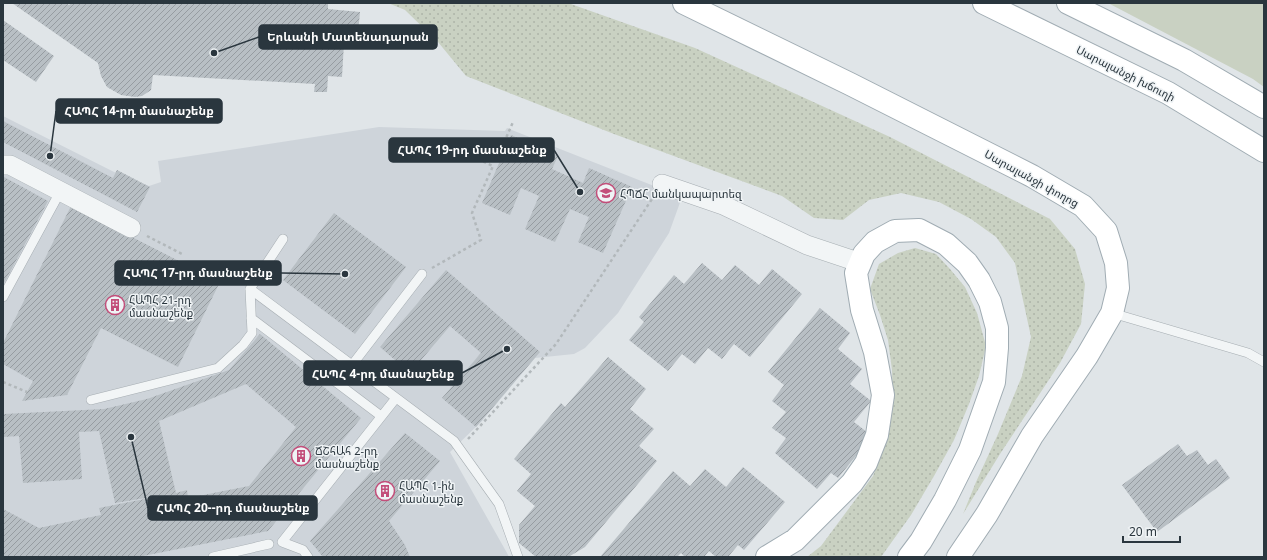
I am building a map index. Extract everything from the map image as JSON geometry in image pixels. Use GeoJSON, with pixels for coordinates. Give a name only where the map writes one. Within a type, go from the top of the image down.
{"type":"FeatureCollection","features":[{"type":"Feature","properties":{"kind":"main road","name":"Սարալանջի փողոց"},"geometry":{"type":"LineString","coordinates":[[684,3],[850,84],[1032,176],[1083,206],[1106,231],[1116,263],[1118,288],[1112,314],[1087,356],[1032,436],[987,514]]}},
{"type":"Feature","properties":{"kind":"main road","name":"Սարալանջի խճուղի"},"geometry":{"type":"LineString","coordinates":[[984,3],[1168,93],[1264,151]]}},
{"type":"Feature","properties":{"kind":"main road"},"geometry":{"type":"LineString","coordinates":[[1068,3],[1184,60],[1264,107]]}},
{"type":"Feature","properties":{"kind":"main road"},"geometry":{"type":"LineString","coordinates":[[767,557],[795,540],[852,483],[866,463],[877,435],[883,395],[875,352],[862,310],[856,273],[864,254],[875,242],[895,231],[919,230],[946,244],[967,263],[979,280],[990,302],[997,328],[997,348],[994,382],[970,450],[945,500],[909,557]]}},
{"type":"Feature","properties":{"kind":"main road"},"geometry":{"type":"LineString","coordinates":[[958,557],[987,514]]}},
{"type":"Feature","properties":{"kind":"main road"},"geometry":{"type":"LineString","coordinates":[[974,557],[987,514]]}},
{"type":"Feature","properties":{"kind":"street"},"geometry":{"type":"LineString","coordinates":[[3,165],[10,165],[131,228]]}},
{"type":"Feature","properties":{"kind":"street"},"geometry":{"type":"LineString","coordinates":[[662,184],[723,206],[807,245],[861,263]]}},
{"type":"Feature","properties":{"kind":"lane"},"geometry":{"type":"LineString","coordinates":[[3,297],[60,192]]}},
{"type":"Feature","properties":{"kind":"lane"},"geometry":{"type":"LineString","coordinates":[[90,400],[218,368],[243,345],[252,333],[250,289],[283,239]]}},
{"type":"Feature","properties":{"kind":"lane"},"geometry":{"type":"LineString","coordinates":[[352,365],[422,274]]}},
{"type":"Feature","properties":{"kind":"lane"},"geometry":{"type":"LineString","coordinates":[[250,289],[454,441],[499,504],[518,557]]}},
{"type":"Feature","properties":{"kind":"lane"},"geometry":{"type":"LineString","coordinates":[[1112,314],[1248,353],[1264,362]]}},
{"type":"Feature","properties":{"kind":"lane"},"geometry":{"type":"LineString","coordinates":[[251,318],[381,416]]}},
{"type":"Feature","properties":{"kind":"lane"},"geometry":{"type":"LineString","coordinates":[[308,557],[303,550],[282,542],[396,398]]}},
{"type":"Feature","properties":{"kind":"lane"},"geometry":{"type":"LineString","coordinates":[[213,557],[269,544]]}},
{"type":"Feature","properties":{"kind":"path"},"geometry":{"type":"LineString","coordinates":[[422,274],[481,240],[472,213],[493,166],[466,154],[470,144],[498,156],[512,122]]}},
{"type":"Feature","properties":{"kind":"path"},"geometry":{"type":"LineString","coordinates":[[459,448],[556,344],[662,184]]}},
{"type":"Feature","properties":{"kind":"path"},"geometry":{"type":"LineString","coordinates":[[131,228],[182,254]]}},
{"type":"Feature","properties":{"kind":"path"},"geometry":{"type":"LineString","coordinates":[[3,382],[27,392]]}},
{"type":"Feature","properties":{"kind":"shaded area"},"geometry":{"type":"Polygon","coordinates":[[[3,116],[120,175],[149,186],[161,182],[158,161],[379,127],[505,131],[507,128],[682,197],[669,233],[618,313],[585,348],[574,354],[535,358],[482,421],[450,452],[509,557],[3,557],[3,116]]]}},
{"type":"Feature","properties":{"kind":"green space"},"geometry":{"type":"Polygon","coordinates":[[[388,3],[568,3],[695,48],[890,137],[1050,219],[1075,249],[1085,284],[1081,324],[1060,363],[1000,454],[963,514],[1022,376],[1031,337],[1015,263],[996,237],[971,219],[939,202],[901,193],[869,200],[843,220],[814,218],[782,196],[614,134],[466,76],[438,42],[405,10],[388,3]]]}},
{"type":"Feature","properties":{"kind":"green space"},"geometry":{"type":"Polygon","coordinates":[[[1108,3],[1264,3],[1264,87],[1253,79],[1108,3]]]}},
{"type":"Feature","properties":{"kind":"green space"},"geometry":{"type":"Polygon","coordinates":[[[915,248],[936,254],[965,287],[977,313],[986,346],[979,376],[954,440],[911,515],[881,557],[807,557],[821,546],[873,476],[886,443],[893,407],[892,370],[888,340],[870,289],[879,264],[898,253],[915,248]]]}},
{"type":"Feature","properties":{"kind":"building"},"geometry":{"type":"Polygon","coordinates":[[[12,3],[66,3],[69,5],[71,3],[328,3],[328,9],[360,12],[357,44],[344,43],[342,77],[328,76],[327,92],[314,92],[315,84],[153,75],[151,90],[142,96],[135,97],[121,95],[107,87],[101,76],[98,63],[12,3]]]}},
{"type":"Feature","properties":{"kind":"building"},"geometry":{"type":"Polygon","coordinates":[[[3,20],[54,56],[36,82],[3,60],[3,20]]]}},
{"type":"Feature","properties":{"kind":"building"},"geometry":{"type":"Polygon","coordinates":[[[3,121],[113,178],[117,170],[150,187],[137,212],[3,142],[3,121]]]}},
{"type":"Feature","properties":{"kind":"building"},"geometry":{"type":"Polygon","coordinates":[[[511,135],[558,156],[552,169],[583,183],[589,168],[632,187],[603,253],[578,242],[589,217],[570,209],[555,242],[525,229],[539,196],[521,188],[510,215],[482,203],[511,135]]]}},
{"type":"Feature","properties":{"kind":"building"},"geometry":{"type":"Polygon","coordinates":[[[4,177],[48,201],[3,285],[3,178],[4,177]]]}},
{"type":"Feature","properties":{"kind":"building","name":"ՀԱՊՀ 21-րդ մասնաշենք"},"geometry":{"type":"Polygon","coordinates":[[[71,206],[220,282],[178,367],[101,328],[67,395],[22,401],[33,381],[3,364],[3,343],[71,206]]]}},
{"type":"Feature","properties":{"kind":"building"},"geometry":{"type":"Polygon","coordinates":[[[334,213],[406,267],[355,334],[283,280],[334,213]]]}},
{"type":"Feature","properties":{"kind":"building"},"geometry":{"type":"Polygon","coordinates":[[[702,263],[722,280],[735,265],[759,285],[772,269],[802,294],[750,357],[734,344],[722,359],[708,348],[695,364],[682,354],[668,371],[629,340],[644,322],[639,317],[674,275],[684,284],[702,263]]]}},
{"type":"Feature","properties":{"kind":"building"},"geometry":{"type":"Polygon","coordinates":[[[446,270],[540,352],[476,427],[442,398],[481,353],[450,326],[410,373],[380,347],[446,270]]]}},
{"type":"Feature","properties":{"kind":"building"},"geometry":{"type":"Polygon","coordinates":[[[820,308],[850,333],[838,349],[862,369],[850,384],[871,401],[854,422],[872,436],[838,478],[831,473],[817,489],[775,453],[786,438],[772,428],[786,412],[772,401],[784,385],[768,372],[820,308]]]}},
{"type":"Feature","properties":{"kind":"building","name":"ՃՇհԱհ 2-րդ մասնաշենք"},"geometry":{"type":"Polygon","coordinates":[[[260,334],[361,418],[268,531],[138,557],[3,557],[3,509],[39,528],[101,515],[99,508],[170,494],[115,503],[99,431],[79,432],[82,479],[23,483],[19,436],[3,437],[4,414],[104,409],[147,399],[229,370],[260,334]],[[246,384],[159,421],[176,493],[187,490],[188,498],[249,486],[296,427],[246,384]]]}},
{"type":"Feature","properties":{"kind":"building"},"geometry":{"type":"Polygon","coordinates":[[[608,357],[646,389],[630,409],[654,429],[639,446],[657,461],[585,547],[570,556],[536,557],[519,543],[519,525],[535,506],[517,491],[531,474],[514,459],[561,403],[565,407],[608,357]]]}},
{"type":"Feature","properties":{"kind":"building","name":"ՀԱՊՀ 1-ին մասնաշենք"},"geometry":{"type":"Polygon","coordinates":[[[405,433],[440,461],[389,521],[405,545],[410,557],[323,557],[310,541],[405,433]]]}},
{"type":"Feature","properties":{"kind":"building"},"geometry":{"type":"Polygon","coordinates":[[[1178,444],[1187,456],[1197,450],[1208,465],[1216,459],[1230,478],[1157,532],[1122,485],[1178,444]]]}},
{"type":"Feature","properties":{"kind":"building"},"geometry":{"type":"Polygon","coordinates":[[[743,467],[785,502],[744,550],[738,545],[728,557],[716,557],[709,551],[704,557],[685,557],[681,553],[677,557],[600,557],[673,471],[690,486],[705,469],[726,487],[743,467]]]}},
{"type":"Feature","properties":{"kind":"place","name":"Երևանի Մատենադարան"},"geometry":{"type":"Point","coordinates":[214,53]}},
{"type":"Feature","properties":{"kind":"place","name":"ՀԱՊՀ 14-րդ մասնաշենք"},"geometry":{"type":"Point","coordinates":[50,156]}},
{"type":"Feature","properties":{"kind":"place","name":"ՀԱՊՀ 19-րդ մասնաշենք"},"geometry":{"type":"Point","coordinates":[580,192]}},
{"type":"Feature","properties":{"kind":"place","name":"ՀՊՃՀ մանկապարտեզ"},"geometry":{"type":"Point","coordinates":[606,193]}},
{"type":"Feature","properties":{"kind":"place","name":"ՀԱՊՀ 17-րդ մասնաշենք"},"geometry":{"type":"Point","coordinates":[345,274]}},
{"type":"Feature","properties":{"kind":"place","name":"ՀԱՊՀ 21-րդ մասնաշենք"},"geometry":{"type":"Point","coordinates":[115,305]}},
{"type":"Feature","properties":{"kind":"place","name":"ՀԱՊՀ 4-րդ մասնաշենք"},"geometry":{"type":"Point","coordinates":[507,349]}},
{"type":"Feature","properties":{"kind":"place","name":"ՀԱՊՀ 20--րդ մասնաշենք"},"geometry":{"type":"Point","coordinates":[131,437]}},
{"type":"Feature","properties":{"kind":"place","name":"ՃՇհԱհ 2-րդ մասնաշենք"},"geometry":{"type":"Point","coordinates":[301,456]}},
{"type":"Feature","properties":{"kind":"place","name":"ՀԱՊՀ 1-ին մասնաշենք"},"geometry":{"type":"Point","coordinates":[385,491]}}]}
